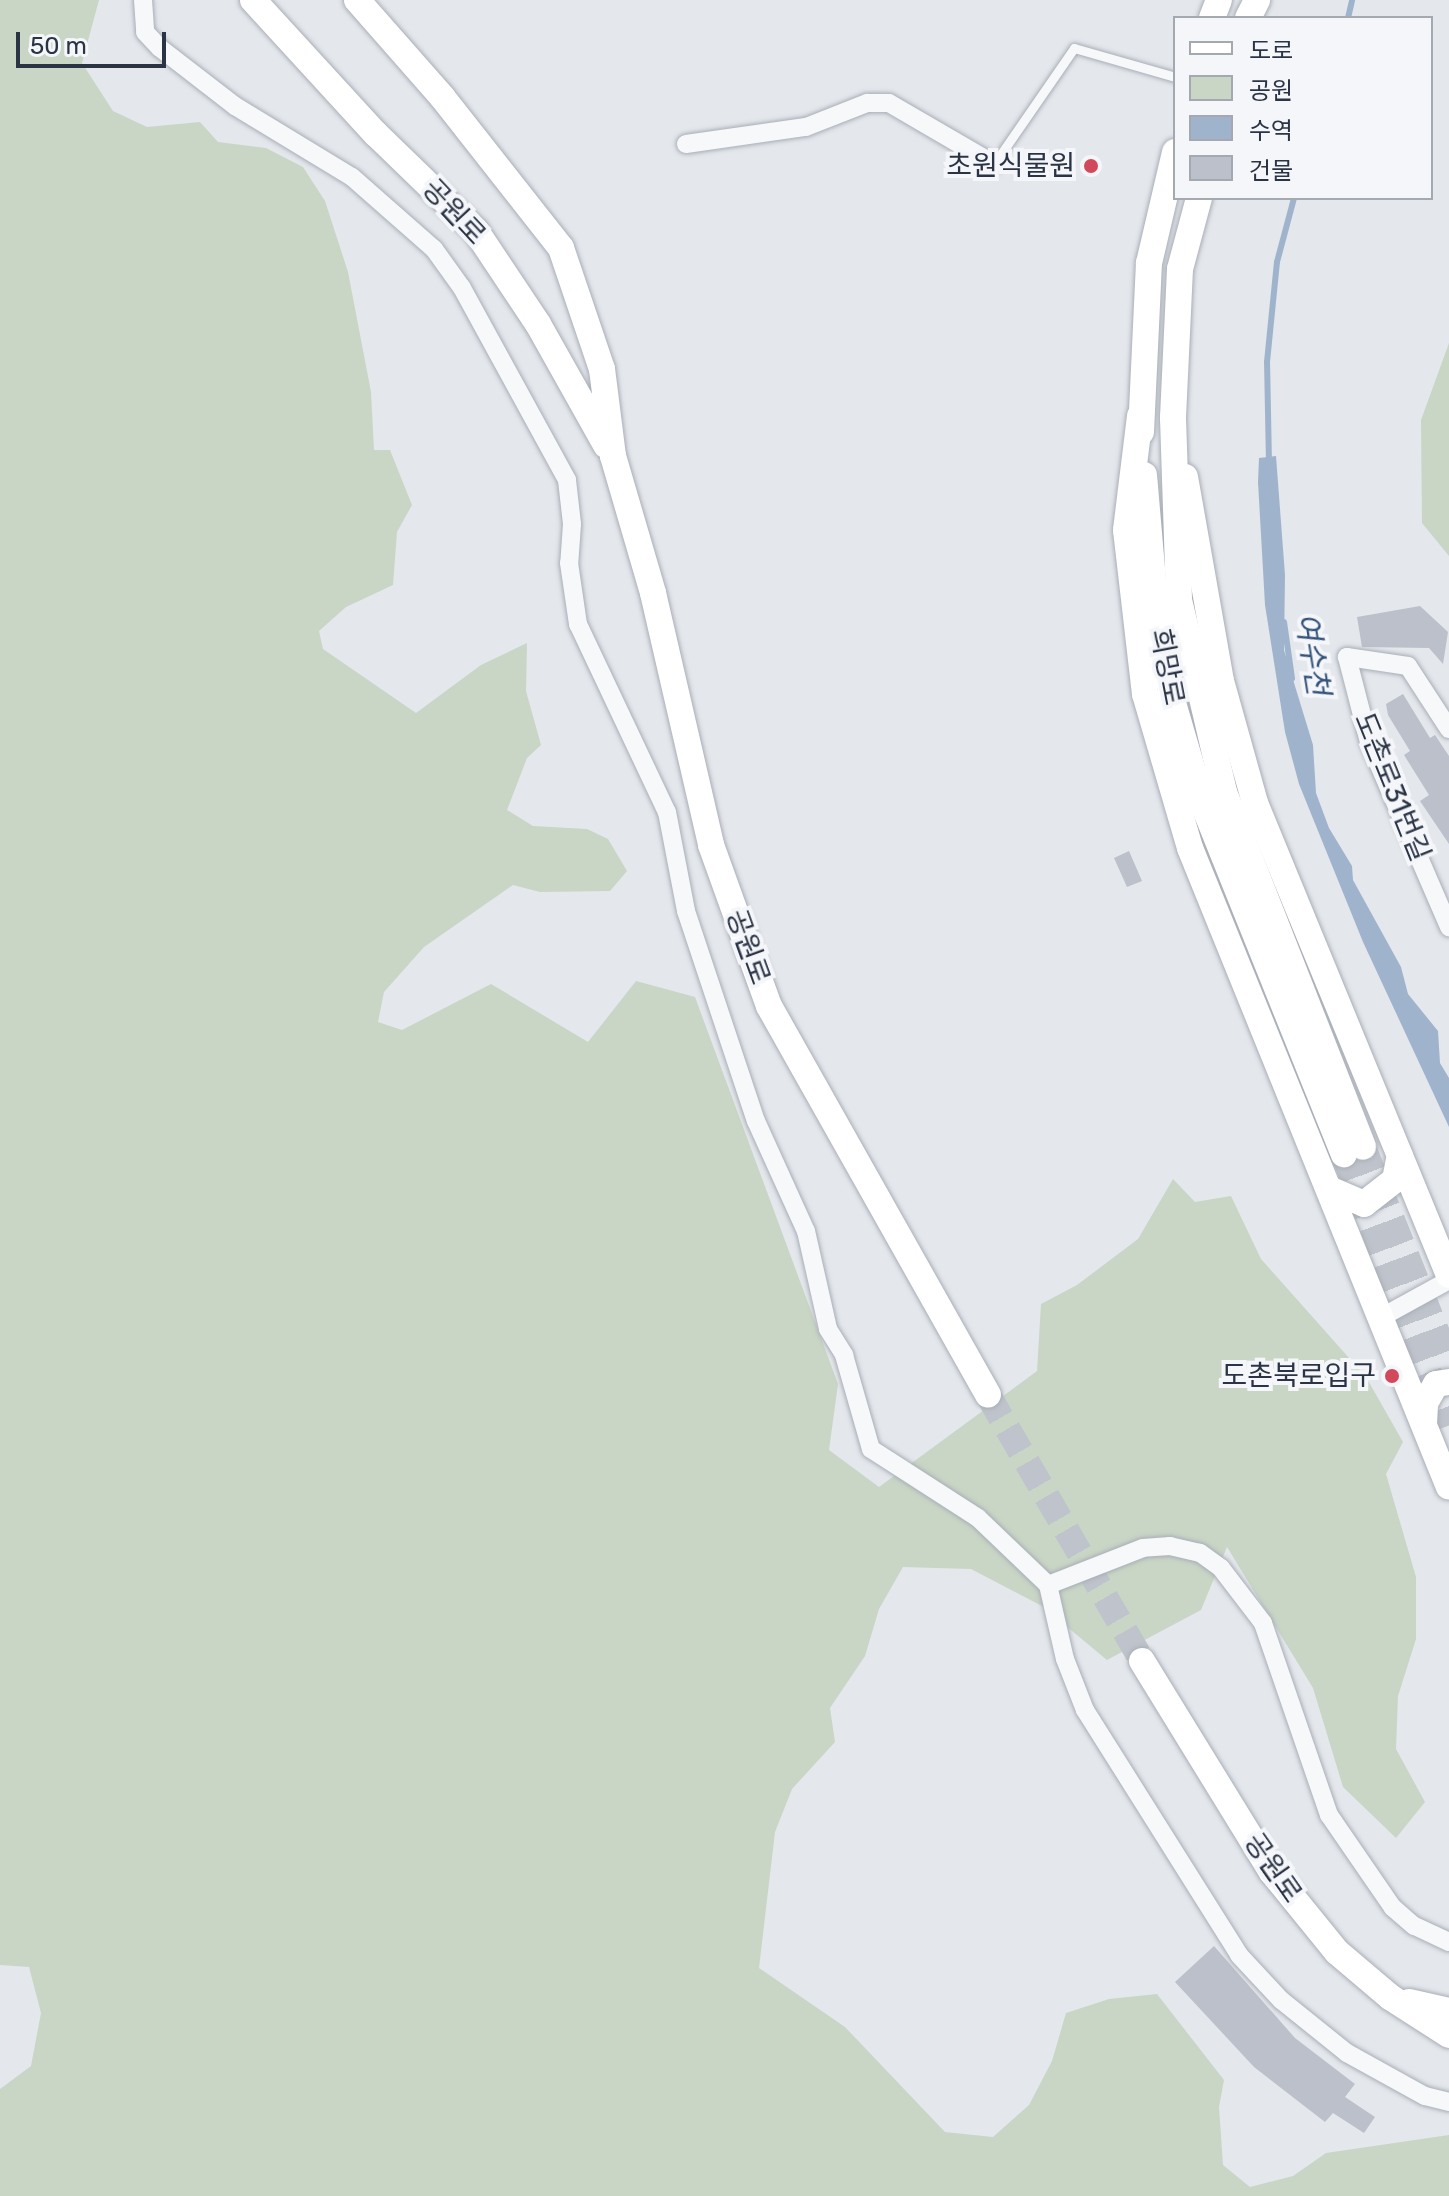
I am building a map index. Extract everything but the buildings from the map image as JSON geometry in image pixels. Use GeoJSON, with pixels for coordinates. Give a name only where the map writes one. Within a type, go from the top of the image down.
{"type":"FeatureCollection","features":[{"type":"Feature","properties":{"kind":"main road","name":"공원로"},"geometry":{"type":"LineString","coordinates":[[253,0],[376,134],[476,231],[538,324],[613,456]]}},
{"type":"Feature","properties":{"kind":"main road","name":"공원로"},"geometry":{"type":"LineString","coordinates":[[357,0],[443,98],[561,248],[602,369],[613,456],[653,593],[711,845],[769,1006],[988,1395]]}},
{"type":"Feature","properties":{"kind":"main road","name":"희망로"},"geometry":{"type":"LineString","coordinates":[[1173,161],[1149,263],[1140,416],[1155,604],[1177,717],[1232,886],[1354,1150],[1224,792],[1179,600],[1173,418],[1180,269],[1198,200]]}},
{"type":"Feature","properties":{"kind":"main road"},"geometry":{"type":"LineString","coordinates":[[1140,416],[1126,530],[1145,694],[1195,867],[1449,1487]]}},
{"type":"Feature","properties":{"kind":"main road"},"geometry":{"type":"LineString","coordinates":[[1173,418],[1221,681],[1255,803],[1449,1278]]}},
{"type":"Feature","properties":{"kind":"main road"},"geometry":{"type":"LineString","coordinates":[[1329,1189],[1364,1204],[1395,1180],[1400,1155]]}},
{"type":"Feature","properties":{"kind":"main road"},"geometry":{"type":"LineString","coordinates":[[1424,1426],[1425,1403],[1436,1384],[1449,1382]]}},
{"type":"Feature","properties":{"kind":"main road","name":"공원로"},"geometry":{"type":"LineString","coordinates":[[1142,1661],[1272,1872],[1337,1952],[1390,1997],[1449,2035]]}},
{"type":"Feature","properties":{"kind":"main road"},"geometry":{"type":"LineString","coordinates":[[1390,1997],[1449,2011]]}},
{"type":"Feature","properties":{"kind":"main road"},"geometry":{"type":"LineString","coordinates":[[1390,1997],[1449,2050]]}},
{"type":"Feature","properties":{"kind":"street"},"geometry":{"type":"LineString","coordinates":[[143,0],[145,32],[160,48],[235,106],[352,177],[434,249],[462,288],[567,480],[572,524],[569,563],[578,624],[667,812],[686,911],[756,1121],[806,1231],[828,1329],[844,1355],[871,1449],[978,1518],[1048,1585],[1065,1659],[1085,1710],[1239,1955],[1281,2000],[1347,2053],[1425,2096],[1449,2102]]}},
{"type":"Feature","properties":{"kind":"street"},"geometry":{"type":"LineString","coordinates":[[686,144],[806,127],[867,103],[889,103],[994,164]]}},
{"type":"Feature","properties":{"kind":"street","name":"도촌로31번길"},"geometry":{"type":"LineString","coordinates":[[1449,729],[1408,666],[1347,657],[1369,742],[1449,927]]}},
{"type":"Feature","properties":{"kind":"street"},"geometry":{"type":"LineString","coordinates":[[1380,1318],[1449,1278]]}},
{"type":"Feature","properties":{"kind":"street"},"geometry":{"type":"LineString","coordinates":[[1048,1585],[1143,1548],[1170,1546],[1200,1553],[1221,1568],[1263,1623],[1329,1815],[1393,1908],[1414,1926],[1449,1942]]}},
{"type":"Feature","properties":{"kind":"lane"},"geometry":{"type":"LineString","coordinates":[[994,164],[1074,48],[1173,76]]}},
{"type":"Feature","properties":{"kind":"green space"},"geometry":{"type":"Polygon","coordinates":[[[0,0],[99,0],[82,63],[113,111],[147,127],[200,122],[218,142],[266,148],[303,167],[325,201],[348,272],[371,392],[374,450],[390,450],[412,505],[397,532],[393,585],[346,607],[319,631],[323,649],[416,713],[481,665],[527,643],[526,691],[541,745],[527,758],[507,810],[533,826],[587,829],[608,839],[627,871],[610,891],[540,892],[513,885],[424,947],[384,992],[378,1022],[402,1030],[491,984],[588,1042],[636,981],[695,997],[838,1384],[829,1450],[879,1487],[1037,1371],[1041,1304],[1077,1285],[1138,1239],[1173,1179],[1195,1202],[1231,1196],[1261,1259],[1366,1377],[1403,1442],[1386,1474],[1416,1577],[1416,1639],[1398,1696],[1396,1749],[1425,1802],[1396,1838],[1343,1787],[1313,1688],[1227,1547],[1201,1610],[1107,1660],[1042,1606],[971,1569],[903,1567],[879,1609],[865,1656],[830,1708],[835,1742],[792,1789],[775,1832],[759,1968],[845,2027],[945,2132],[993,2137],[1029,2105],[1052,2061],[1066,2013],[1109,1999],[1157,1994],[1224,2080],[1219,2107],[1223,2165],[1250,2187],[1293,2176],[1326,2153],[1449,2135],[1449,2196],[0,2196],[0,2089],[31,2066],[41,2013],[29,1967],[0,1965],[0,0]]]}},
{"type":"Feature","properties":{"kind":"green space"},"geometry":{"type":"Polygon","coordinates":[[[1449,343],[1449,556],[1422,523],[1421,420],[1449,343]]]}},
{"type":"Feature","properties":{"kind":"water"},"geometry":{"type":"Polygon","coordinates":[[[1276,456],[1285,575],[1284,650],[1313,745],[1316,793],[1329,828],[1352,866],[1353,880],[1401,967],[1408,994],[1438,1031],[1440,1063],[1449,1078],[1449,1127],[1363,942],[1299,784],[1285,732],[1265,605],[1258,482],[1259,458],[1276,456]]]}},
{"type":"Feature","properties":{"kind":"waterway","name":"여수천"},"geometry":{"type":"LineString","coordinates":[[1348,16],[1352,0]]}},
{"type":"Feature","properties":{"kind":"waterway","name":"여수천"},"geometry":{"type":"LineString","coordinates":[[1269,464],[1267,362],[1277,262],[1293,200]]}},
{"type":"Feature","properties":{"kind":"waterway","name":"여수천"},"geometry":{"type":"LineString","coordinates":[[1284,622],[1292,678]]}},
{"type":"Feature","properties":{"kind":"tunnel"},"geometry":{"type":"LineString","coordinates":[[1363,1147],[1449,1363]]}},
{"type":"Feature","properties":{"kind":"tunnel"},"geometry":{"type":"LineString","coordinates":[[1344,1154],[1449,1425]]}},
{"type":"Feature","properties":{"kind":"tunnel"},"geometry":{"type":"LineString","coordinates":[[988,1395],[1142,1661]]}},
{"type":"Feature","properties":{"kind":"place","name":"초원식물원"},"geometry":{"type":"Point","coordinates":[1091,166]}},
{"type":"Feature","properties":{"kind":"place","name":"도촌북로입구"},"geometry":{"type":"Point","coordinates":[1392,1376]}}]}
